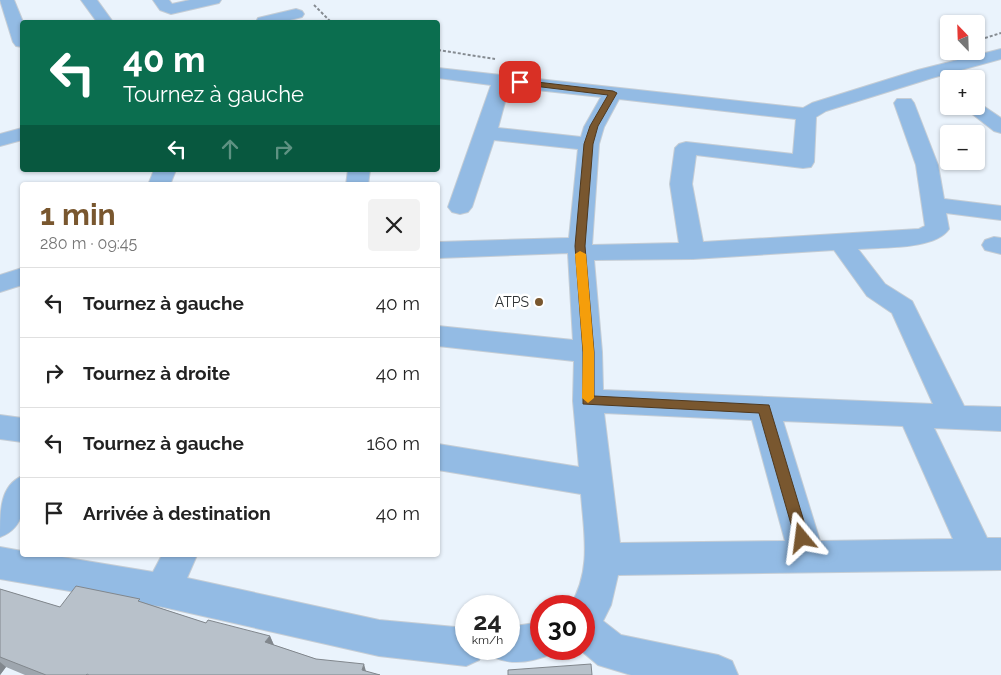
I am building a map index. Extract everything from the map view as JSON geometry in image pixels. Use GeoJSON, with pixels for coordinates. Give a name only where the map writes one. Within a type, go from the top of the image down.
{"type":"FeatureCollection","features":[{"type":"Feature","properties":{"kind":"street"},"geometry":{"type":"LineString","coordinates":[[89,0],[104,20]]}},
{"type":"Feature","properties":{"kind":"street"},"geometry":{"type":"LineString","coordinates":[[161,0],[171,10],[213,0]]}},
{"type":"Feature","properties":{"kind":"street"},"geometry":{"type":"LineString","coordinates":[[282,0],[300,18]]}},
{"type":"Feature","properties":{"kind":"street"},"geometry":{"type":"LineString","coordinates":[[11,1],[20,35]]}},
{"type":"Feature","properties":{"kind":"street"},"geometry":{"type":"LineString","coordinates":[[282,20],[300,18]]}},
{"type":"Feature","properties":{"kind":"street"},"geometry":{"type":"LineString","coordinates":[[440,73],[501,70],[613,93],[806,114],[819,107],[925,74],[1001,54]]}},
{"type":"Feature","properties":{"kind":"street"},"geometry":{"type":"LineString","coordinates":[[460,207],[486,133],[501,70]]}},
{"type":"Feature","properties":{"kind":"street"},"geometry":{"type":"LineString","coordinates":[[925,74],[940,84]]}},
{"type":"Feature","properties":{"kind":"street"},"geometry":{"type":"LineString","coordinates":[[595,597],[604,559],[588,401],[588,352],[580,249],[589,144],[594,126],[613,93]]}},
{"type":"Feature","properties":{"kind":"street"},"geometry":{"type":"LineString","coordinates":[[440,250],[580,249],[693,251],[841,243],[924,236],[933,233],[937,229],[927,165],[904,103]]}},
{"type":"Feature","properties":{"kind":"street"},"geometry":{"type":"LineString","coordinates":[[693,251],[681,184],[686,148],[803,162],[806,114]]}},
{"type":"Feature","properties":{"kind":"street"},"geometry":{"type":"LineString","coordinates":[[984,115],[1001,127]]}},
{"type":"Feature","properties":{"kind":"street"},"geometry":{"type":"LineString","coordinates":[[486,133],[589,144]]}},
{"type":"Feature","properties":{"kind":"street"},"geometry":{"type":"LineString","coordinates":[[0,140],[20,135]]}},
{"type":"Feature","properties":{"kind":"street"},"geometry":{"type":"LineString","coordinates":[[933,204],[1001,214]]}},
{"type":"Feature","properties":{"kind":"street"},"geometry":{"type":"LineString","coordinates":[[841,243],[876,290],[884,297],[903,307],[954,417]]}},
{"type":"Feature","properties":{"kind":"street"},"geometry":{"type":"LineString","coordinates":[[0,284],[20,277]]}},
{"type":"Feature","properties":{"kind":"street"},"geometry":{"type":"LineString","coordinates":[[440,336],[588,352]]}},
{"type":"Feature","properties":{"kind":"street"},"geometry":{"type":"LineString","coordinates":[[588,401],[1001,419]]}},
{"type":"Feature","properties":{"kind":"street"},"geometry":{"type":"LineString","coordinates":[[764,409],[807,556]]}},
{"type":"Feature","properties":{"kind":"street"},"geometry":{"type":"LineString","coordinates":[[604,559],[989,554],[913,415]]}},
{"type":"Feature","properties":{"kind":"street"},"geometry":{"type":"LineString","coordinates":[[0,427],[20,430]]}},
{"type":"Feature","properties":{"kind":"street"},"geometry":{"type":"LineString","coordinates":[[440,457],[596,483]]}},
{"type":"Feature","properties":{"kind":"street"},"geometry":{"type":"LineString","coordinates":[[0,522],[20,493]]}},
{"type":"Feature","properties":{"kind":"street"},"geometry":{"type":"LineString","coordinates":[[163,590],[179,557]]}},
{"type":"Feature","properties":{"kind":"street"},"geometry":{"type":"LineString","coordinates":[[0,563],[163,590],[379,638],[455,646]]}},
{"type":"Feature","properties":{"kind":"street"},"geometry":{"type":"LineString","coordinates":[[604,652],[718,675]]}},
{"type":"Feature","properties":{"kind":"path"},"geometry":{"type":"LineString","coordinates":[[309,0],[329,20]]}},
{"type":"Feature","properties":{"kind":"path"},"geometry":{"type":"LineString","coordinates":[[985,38],[1001,33]]}},
{"type":"Feature","properties":{"kind":"path"},"geometry":{"type":"LineString","coordinates":[[440,51],[501,70]]}},
{"type":"Feature","properties":{"kind":"building"},"geometry":{"type":"Polygon","coordinates":[[[76,586],[140,599],[138,601],[206,623],[208,620],[270,636],[265,642],[316,659],[364,664],[362,670],[380,675],[46,675],[0,657],[0,589],[60,607],[76,586]]]}},
{"type":"Feature","properties":{"kind":"building"},"geometry":{"type":"Polygon","coordinates":[[[591,664],[592,675],[508,675],[508,670],[591,664]]]}},
{"type":"Feature","properties":{"kind":"slow traffic"},"geometry":{"type":"LineString","coordinates":[[580,254],[588,352],[588,398]]}},
{"type":"Feature","properties":{"kind":"place","name":"ATPS"},"geometry":{"type":"Point","coordinates":[539,302]}},
{"type":"Feature","properties":{"kind":"route"},"geometry":{"type":"LineString","coordinates":[[520,82],[613,93],[594,126],[589,144],[580,246],[588,352],[588,401],[764,409],[802,538]]}}]}
